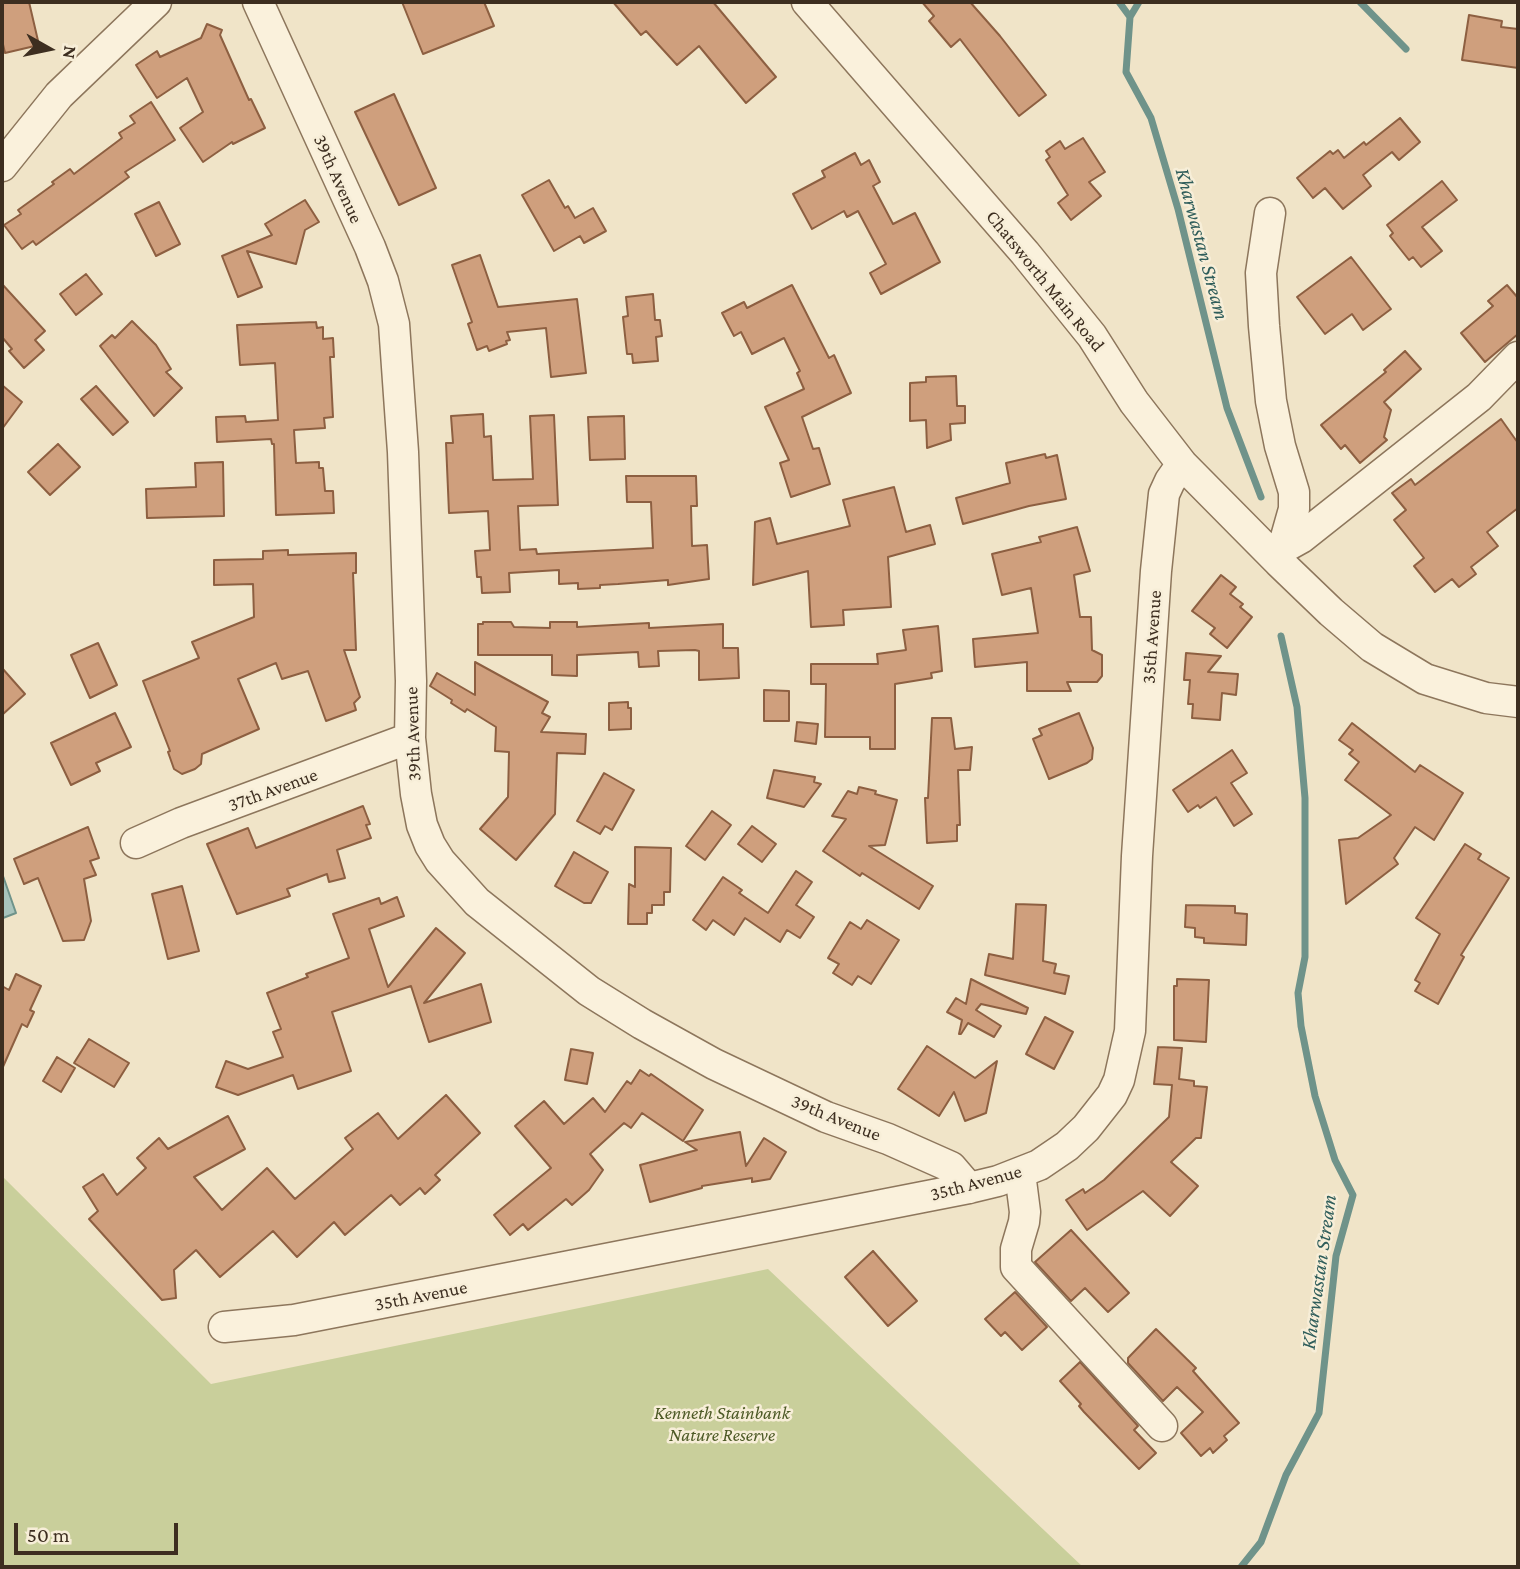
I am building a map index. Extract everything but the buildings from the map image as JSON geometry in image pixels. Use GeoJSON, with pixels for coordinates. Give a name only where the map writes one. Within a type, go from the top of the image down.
{"type":"FeatureCollection","features":[{"type":"Feature","properties":{"kind":"street"},"geometry":{"type":"LineString","coordinates":[[2,166],[59,95],[156,2]]}},
{"type":"Feature","properties":{"kind":"street","name":"39th Avenue"},"geometry":{"type":"LineString","coordinates":[[258,2],[370,247],[383,281],[394,324],[404,464],[411,681],[410,738],[416,794],[422,825],[430,845],[440,861],[477,902],[589,990],[715,1064],[826,1117],[888,1139],[941,1162],[950,1167],[969,1188]]}},
{"type":"Feature","properties":{"kind":"street","name":"Chatsworth Main Road"},"geometry":{"type":"LineString","coordinates":[[807,2],[1026,253],[1092,336],[1134,402],[1182,464],[1281,555],[1331,612],[1372,647],[1425,679],[1486,698],[1518,702]]}},
{"type":"Feature","properties":{"kind":"street"},"geometry":{"type":"LineString","coordinates":[[1270,213],[1261,273],[1264,326],[1271,401],[1280,446],[1294,492],[1294,509],[1281,555]]}},
{"type":"Feature","properties":{"kind":"street"},"geometry":{"type":"LineString","coordinates":[[1281,555],[1479,397],[1518,357]]}},
{"type":"Feature","properties":{"kind":"street","name":"35th Avenue"},"geometry":{"type":"LineString","coordinates":[[224,1327],[294,1320],[969,1188],[1020,1173],[1048,1158],[1086,1128],[1112,1095],[1126,1055],[1132,1006],[1137,856],[1156,571],[1164,494],[1182,464]]}},
{"type":"Feature","properties":{"kind":"street","name":"37th Avenue"},"geometry":{"type":"LineString","coordinates":[[136,843],[181,823],[410,738]]}},
{"type":"Feature","properties":{"kind":"street"},"geometry":{"type":"LineString","coordinates":[[1020,1173],[1024,1222],[1016,1249],[1016,1267],[1162,1426]]}},
{"type":"Feature","properties":{"kind":"green space","name":"Kenneth Stainbank Nature Reserve"},"geometry":{"type":"Polygon","coordinates":[[[2,1176],[211,1384],[768,1269],[1083,1567],[2,1567],[2,1176]]]}},
{"type":"Feature","properties":{"kind":"water"},"geometry":{"type":"Polygon","coordinates":[[[2,877],[16,913],[3,918],[2,877]]]}},
{"type":"Feature","properties":{"kind":"waterway"},"geometry":{"type":"LineString","coordinates":[[1119,2],[1130,17]]}},
{"type":"Feature","properties":{"kind":"waterway","name":"Kharwastan Stream"},"geometry":{"type":"LineString","coordinates":[[1139,2],[1130,17],[1126,72],[1151,118],[1178,209],[1227,408],[1261,497]]}},
{"type":"Feature","properties":{"kind":"waterway","name":"Kharwastan Stream"},"geometry":{"type":"LineString","coordinates":[[1360,2],[1406,49]]}},
{"type":"Feature","properties":{"kind":"waterway","name":"Kharwastan Stream"},"geometry":{"type":"LineString","coordinates":[[1241,1567],[1261,1542],[1286,1475],[1319,1413],[1336,1256],[1353,1195],[1335,1160],[1315,1096],[1301,1026],[1298,993],[1305,957],[1305,798],[1297,707],[1281,636]]}}]}
